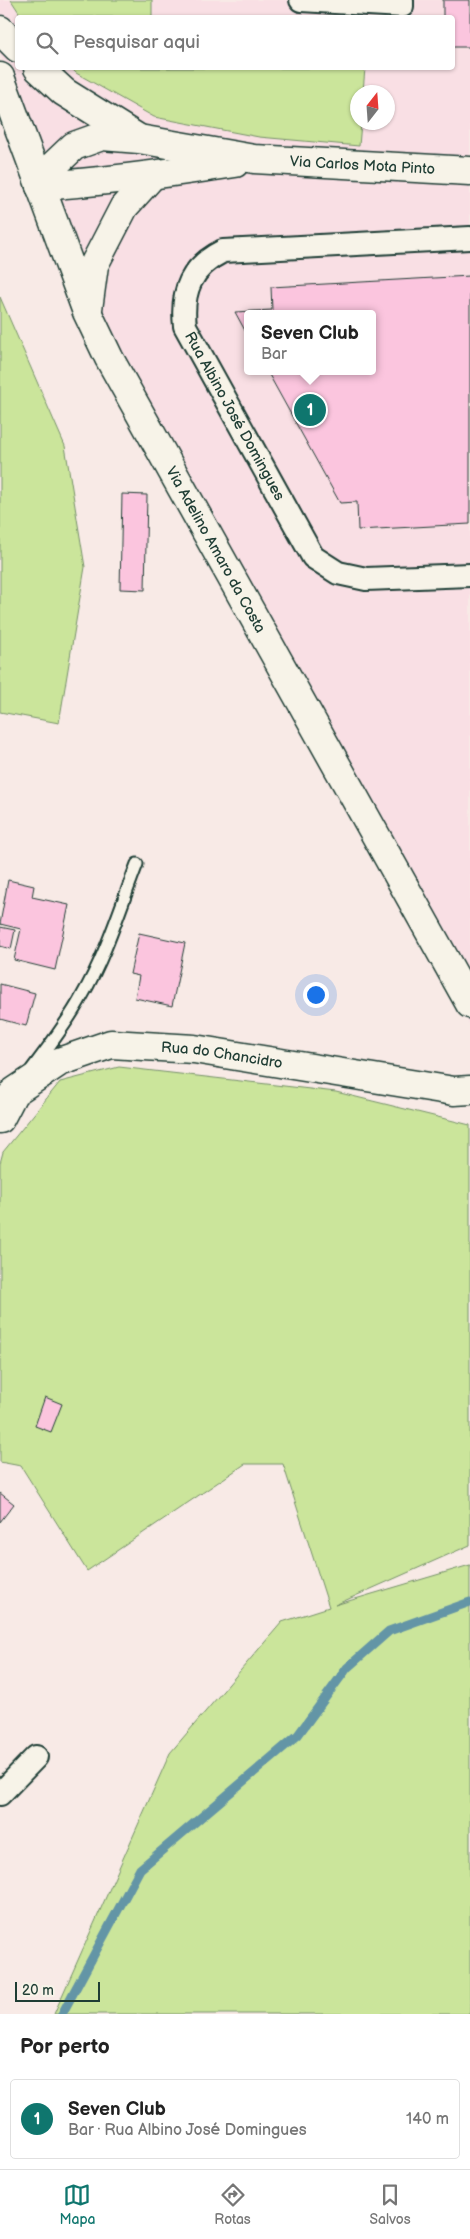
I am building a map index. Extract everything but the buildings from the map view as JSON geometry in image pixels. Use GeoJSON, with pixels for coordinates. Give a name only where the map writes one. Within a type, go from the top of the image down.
{"type":"FeatureCollection","features":[{"type":"Feature","properties":{"kind":"main road"},"geometry":{"type":"LineString","coordinates":[[0,30],[15,45]]}},
{"type":"Feature","properties":{"kind":"main road","name":"Via Carlos Mota Pinto"},"geometry":{"type":"LineString","coordinates":[[40,70],[64,92],[139,139]]}},
{"type":"Feature","properties":{"kind":"main road","name":"Via Adelino Amaro da Costa"},"geometry":{"type":"LineString","coordinates":[[0,77],[87,312],[109,358],[470,1004]]}},
{"type":"Feature","properties":{"kind":"main road","name":"Via Carlos Mota Pinto"},"geometry":{"type":"LineString","coordinates":[[40,186],[55,164],[74,146],[102,136],[139,139],[254,159],[470,171]]}},
{"type":"Feature","properties":{"kind":"main road","name":"Via Carlos Mota Pinto"},"geometry":{"type":"LineString","coordinates":[[40,186],[98,183],[152,177],[254,159]]}},
{"type":"Feature","properties":{"kind":"main road"},"geometry":{"type":"LineString","coordinates":[[87,312],[94,266],[124,207],[152,177]]}},
{"type":"Feature","properties":{"kind":"main road","name":"Rua do Chancidro"},"geometry":{"type":"LineString","coordinates":[[0,1119],[14,1092],[59,1062],[110,1044],[194,1049],[454,1091],[470,1090]]}},
{"type":"Feature","properties":{"kind":"street"},"geometry":{"type":"LineString","coordinates":[[301,0],[402,6],[402,0]]}},
{"type":"Feature","properties":{"kind":"street","name":"Rua Albino José Domingues"},"geometry":{"type":"LineString","coordinates":[[470,238],[223,251],[208,258],[192,278],[186,288],[183,307],[185,326],[313,557],[338,573],[366,579],[470,575]]}},
{"type":"Feature","properties":{"kind":"street"},"geometry":{"type":"LineString","coordinates":[[0,1794],[36,1757]]}},
{"type":"Feature","properties":{"kind":"lane"},"geometry":{"type":"LineString","coordinates":[[14,1092],[64,1026],[84,994],[108,940],[137,864]]}},
{"type":"Feature","properties":{"kind":"shaded area"},"geometry":{"type":"Polygon","coordinates":[[[0,0],[470,0],[470,1025],[107,357],[0,53],[0,0]]]}},
{"type":"Feature","properties":{"kind":"green space"},"geometry":{"type":"Polygon","coordinates":[[[11,0],[152,0],[152,15],[21,15],[11,0]]]}},
{"type":"Feature","properties":{"kind":"green space"},"geometry":{"type":"Polygon","coordinates":[[[73,70],[365,70],[364,85],[350,85],[350,130],[360,130],[359,146],[259,137],[154,117],[73,70]]]}},
{"type":"Feature","properties":{"kind":"green space"},"geometry":{"type":"Polygon","coordinates":[[[0,297],[65,446],[85,567],[59,723],[0,712],[0,297]]]}},
{"type":"Feature","properties":{"kind":"green space"},"geometry":{"type":"Polygon","coordinates":[[[119,1067],[336,1092],[470,1125],[470,1545],[335,1605],[470,1565],[470,2014],[54,2014],[170,1753],[282,1622],[329,1607],[283,1464],[245,1464],[87,1571],[21,1466],[0,1462],[0,1163],[3,1152],[60,1082],[119,1067]]]}},
{"type":"Feature","properties":{"kind":"waterway"},"geometry":{"type":"LineString","coordinates":[[62,2014],[140,1869],[298,1735],[347,1668],[389,1631],[470,1602]]}},
{"type":"Feature","properties":{"kind":"place","name":"Seven Club"},"geometry":{"type":"Point","coordinates":[310,410]}}]}
